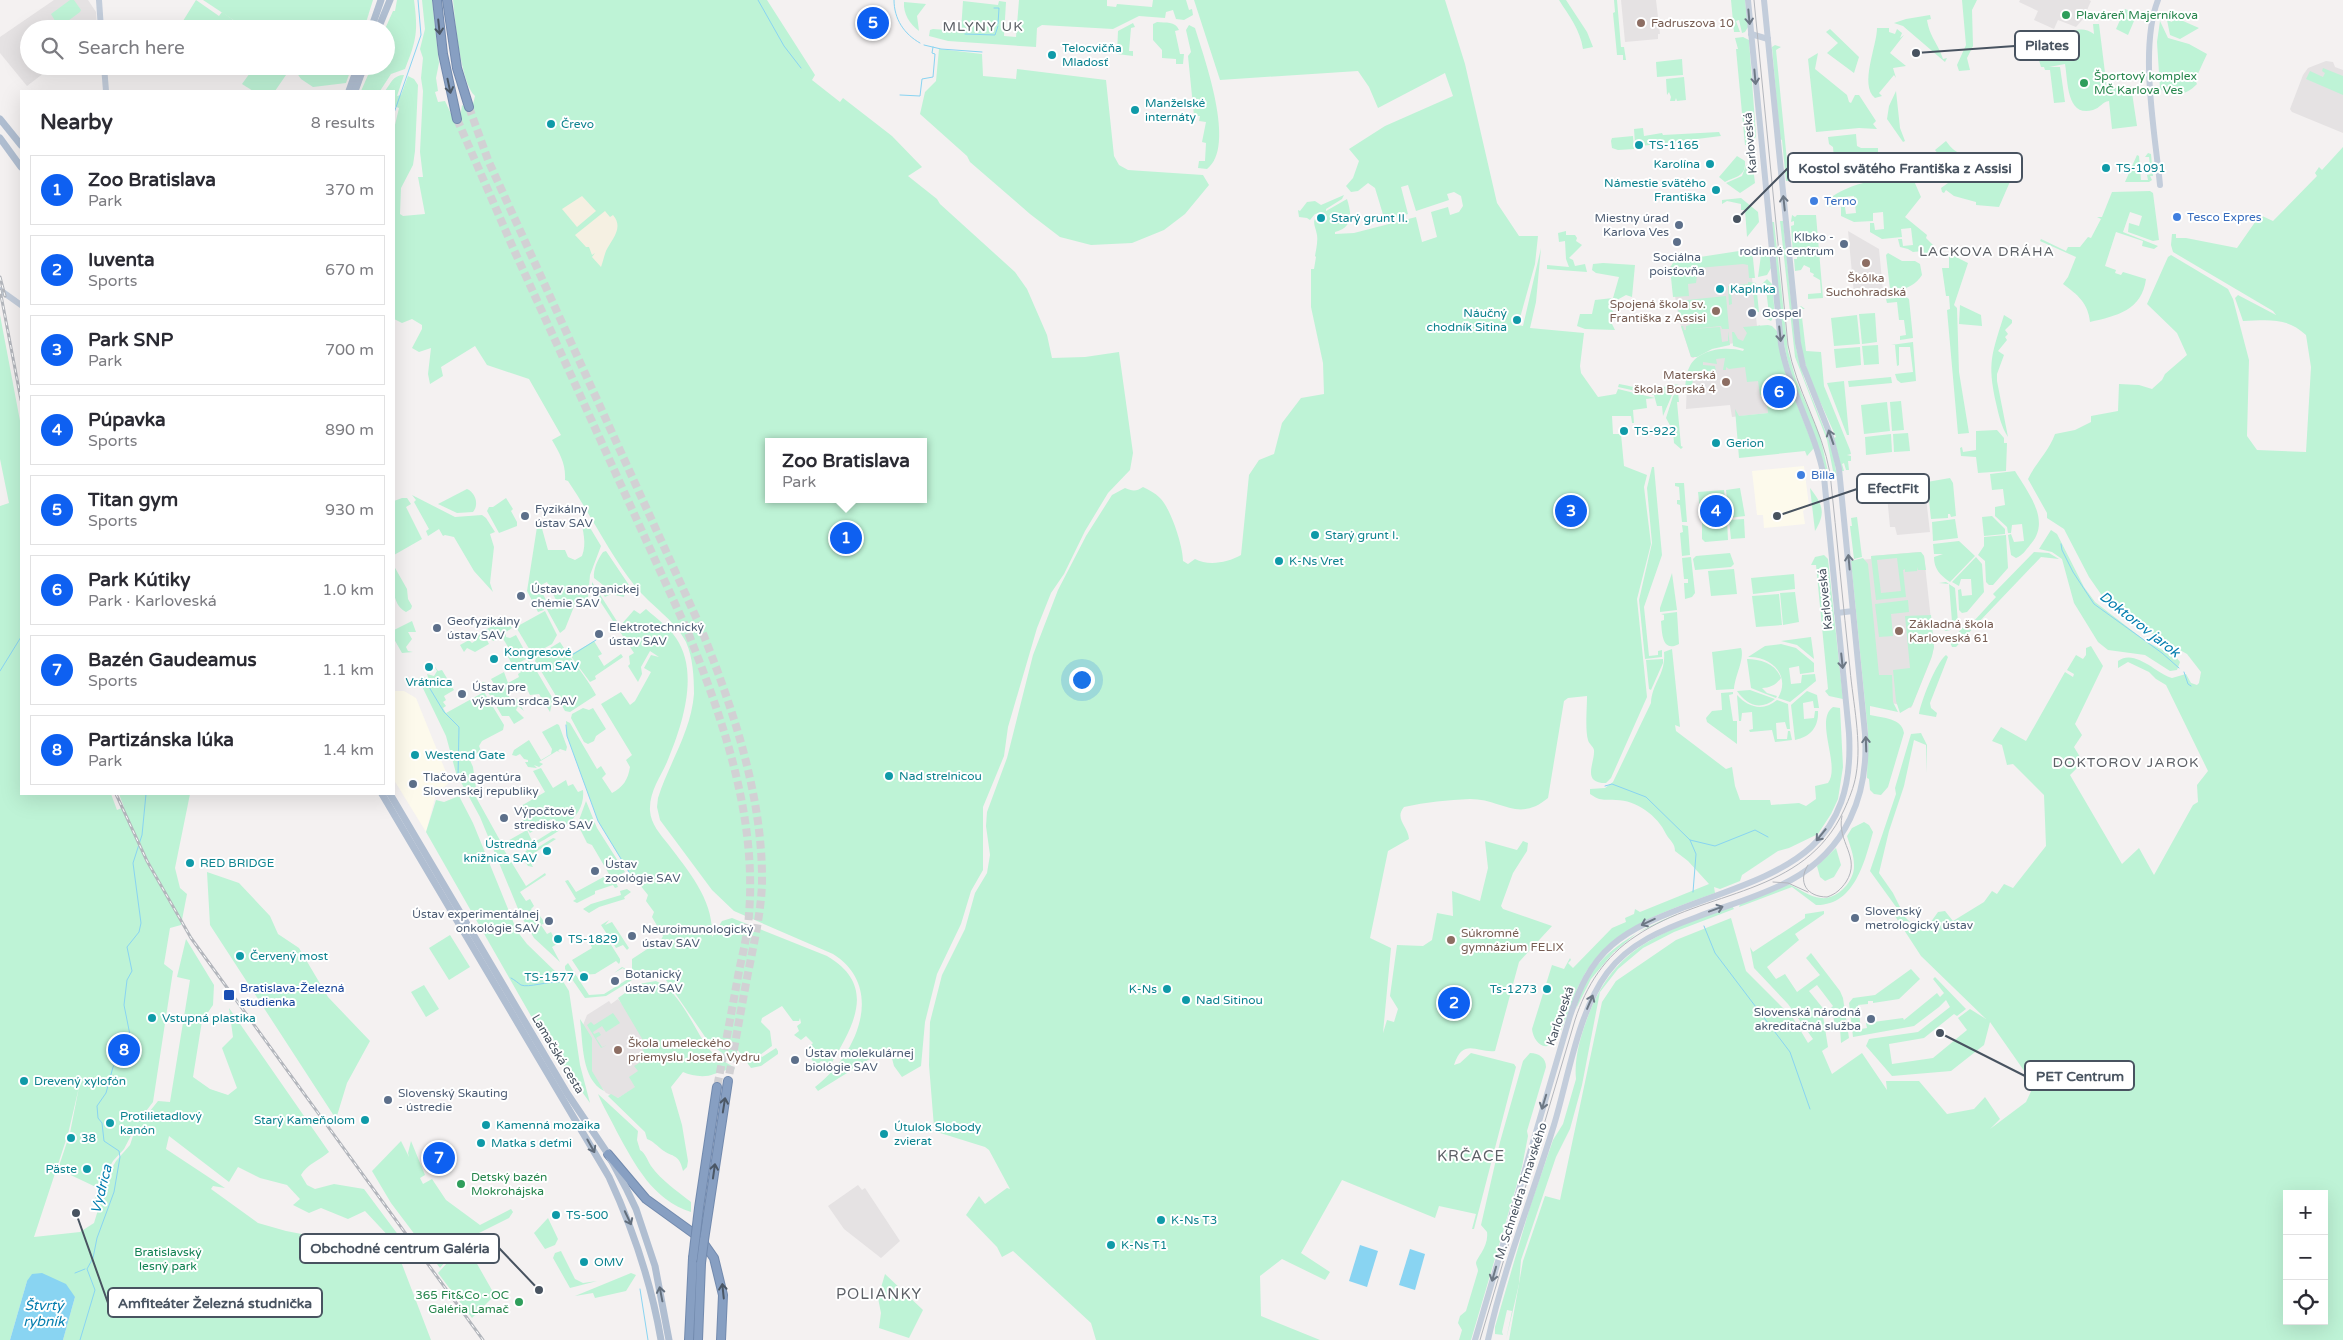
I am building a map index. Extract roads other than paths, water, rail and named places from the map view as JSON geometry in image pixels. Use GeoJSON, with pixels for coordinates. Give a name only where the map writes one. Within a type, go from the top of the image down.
{"type":"FeatureCollection","features":[{"type":"Feature","properties":{"kind":"highway"},"geometry":{"type":"LineString","coordinates":[[437,0],[442,54],[457,119]]}},
{"type":"Feature","properties":{"kind":"highway"},"geometry":{"type":"LineString","coordinates":[[446,0],[457,68],[469,106]]}},
{"type":"Feature","properties":{"kind":"highway"},"geometry":{"type":"LineString","coordinates":[[698,1340],[701,1263],[728,1081]]}},
{"type":"Feature","properties":{"kind":"highway"},"geometry":{"type":"LineString","coordinates":[[688,1340],[693,1258],[718,1087]]}},
{"type":"Feature","properties":{"kind":"highway"},"geometry":{"type":"LineString","coordinates":[[608,1154],[646,1199],[700,1238],[714,1258],[723,1295],[720,1340]]}},
{"type":"Feature","properties":{"kind":"main road"},"geometry":{"type":"LineString","coordinates":[[99,0],[100,20]]}},
{"type":"Feature","properties":{"kind":"main road"},"geometry":{"type":"LineString","coordinates":[[374,20],[381,0]]}},
{"type":"Feature","properties":{"kind":"main road"},"geometry":{"type":"LineString","coordinates":[[382,20],[390,0]]}},
{"type":"Feature","properties":{"kind":"main road","name":"Karloveská"},"geometry":{"type":"LineString","coordinates":[[1558,1055],[1582,985],[1596,962],[1614,944],[1649,922],[1781,870],[1803,854],[1827,828],[1845,790],[1850,761],[1849,733],[1820,457],[1791,382],[1781,344],[1748,0]]}},
{"type":"Feature","properties":{"kind":"main road","name":"Karloveská"},"geometry":{"type":"LineString","coordinates":[[1575,1049],[1584,1018],[1595,991],[1608,970],[1625,953],[1667,928],[1791,880],[1816,863],[1842,834],[1858,804],[1866,765],[1865,734],[1841,484],[1836,453],[1808,381],[1798,343],[1764,0]]}},
{"type":"Feature","properties":{"kind":"main road"},"geometry":{"type":"LineString","coordinates":[[2158,0],[2151,21],[2148,55],[2160,185]]}},
{"type":"Feature","properties":{"kind":"main road"},"geometry":{"type":"LineString","coordinates":[[1751,34],[1768,39]]}},
{"type":"Feature","properties":{"kind":"main road"},"geometry":{"type":"LineString","coordinates":[[105,75],[106,90]]}},
{"type":"Feature","properties":{"kind":"main road"},"geometry":{"type":"LineString","coordinates":[[349,90],[355,75]]}},
{"type":"Feature","properties":{"kind":"main road"},"geometry":{"type":"LineString","coordinates":[[355,90],[361,75]]}},
{"type":"Feature","properties":{"kind":"main road"},"geometry":{"type":"LineString","coordinates":[[0,119],[20,145]]}},
{"type":"Feature","properties":{"kind":"main road"},"geometry":{"type":"LineString","coordinates":[[0,138],[20,166]]}},
{"type":"Feature","properties":{"kind":"main road"},"geometry":{"type":"LineString","coordinates":[[0,290],[20,304]]}},
{"type":"Feature","properties":{"kind":"main road"},"geometry":{"type":"LineString","coordinates":[[1837,613],[1853,611]]}},
{"type":"Feature","properties":{"kind":"main road","name":"Lamačská cesta"},"geometry":{"type":"LineString","coordinates":[[383,795],[567,1093],[608,1154],[633,1204],[650,1249],[669,1340]]}},
{"type":"Feature","properties":{"kind":"main road","name":"Lamačská cesta"},"geometry":{"type":"LineString","coordinates":[[391,795],[609,1177],[631,1226],[643,1260],[661,1340]]}},
{"type":"Feature","properties":{"kind":"main road","name":"M. Schneidra Trnavského"},"geometry":{"type":"LineString","coordinates":[[1488,1340],[1575,1049]]}},
{"type":"Feature","properties":{"kind":"main road","name":"M. Schneidra Trnavského"},"geometry":{"type":"LineString","coordinates":[[1475,1340],[1558,1055]]}},
{"type":"Feature","properties":{"kind":"water"},"geometry":{"type":"Polygon","coordinates":[[[1360,1245],[1378,1251],[1367,1287],[1349,1281],[1360,1245]]]}},
{"type":"Feature","properties":{"kind":"water"},"geometry":{"type":"Polygon","coordinates":[[[1410,1249],[1425,1254],[1415,1290],[1399,1285],[1410,1249]]]}},
{"type":"Feature","properties":{"kind":"water","name":"Štvrtý rybník"},"geometry":{"type":"Polygon","coordinates":[[[42,1273],[66,1284],[75,1297],[63,1340],[10,1340],[27,1281],[32,1274],[42,1273]]]}},
{"type":"Feature","properties":{"kind":"waterway","name":"Vydrica"},"geometry":{"type":"LineString","coordinates":[[395,110],[421,35],[418,0]]}},
{"type":"Feature","properties":{"kind":"waterway"},"geometry":{"type":"LineString","coordinates":[[758,0],[784,46],[801,68]]}},
{"type":"Feature","properties":{"kind":"waterway"},"geometry":{"type":"LineString","coordinates":[[894,0],[894,7],[901,25],[909,35],[920,43]]}},
{"type":"Feature","properties":{"kind":"waterway"},"geometry":{"type":"LineString","coordinates":[[994,8],[999,8],[998,24]]}},
{"type":"Feature","properties":{"kind":"waterway"},"geometry":{"type":"LineString","coordinates":[[965,34],[995,35],[998,26]]}},
{"type":"Feature","properties":{"kind":"waterway"},"geometry":{"type":"LineString","coordinates":[[924,45],[941,49],[982,52]]}},
{"type":"Feature","properties":{"kind":"waterway"},"geometry":{"type":"LineString","coordinates":[[900,95],[920,96],[922,79],[933,77],[935,54],[932,53],[933,47]]}},
{"type":"Feature","properties":{"kind":"waterway","name":"Doktorov jarok"},"geometry":{"type":"LineString","coordinates":[[2061,544],[2073,572],[2094,604],[2162,653],[2179,668]]}},
{"type":"Feature","properties":{"kind":"waterway"},"geometry":{"type":"LineString","coordinates":[[0,671],[20,639]]}},
{"type":"Feature","properties":{"kind":"waterway"},"geometry":{"type":"LineString","coordinates":[[572,655],[596,640]]}},
{"type":"Feature","properties":{"kind":"waterway","name":"Doktorov jarok"},"geometry":{"type":"LineString","coordinates":[[2184,672],[2188,684],[2191,686]]}},
{"type":"Feature","properties":{"kind":"waterway"},"geometry":{"type":"LineString","coordinates":[[423,677],[444,712],[459,727],[458,777]]}},
{"type":"Feature","properties":{"kind":"waterway"},"geometry":{"type":"LineString","coordinates":[[566,725],[567,736],[598,821],[629,872]]}},
{"type":"Feature","properties":{"kind":"waterway"},"geometry":{"type":"LineString","coordinates":[[1605,786],[1612,784],[1646,797],[1690,840],[1715,846],[1755,830],[1768,837]]}},
{"type":"Feature","properties":{"kind":"waterway","name":"Vydrica"},"geometry":{"type":"LineString","coordinates":[[80,1340],[95,1290],[87,1269],[93,1258],[97,1238],[114,1192],[120,1157],[119,1151],[104,1141],[102,1123],[98,1118],[97,1106],[106,1093],[113,1067],[131,1040],[124,1005],[127,980],[132,971],[127,947],[139,932],[141,923],[133,863],[142,835],[146,795]]}},
{"type":"Feature","properties":{"kind":"waterway"},"geometry":{"type":"LineString","coordinates":[[1690,840],[1696,854],[1693,892]]}},
{"type":"Feature","properties":{"kind":"waterway"},"geometry":{"type":"LineString","coordinates":[[1704,926],[1715,953],[1790,1052],[1810,1109]]}},
{"type":"Feature","properties":{"kind":"waterway"},"geometry":{"type":"LineString","coordinates":[[511,978],[524,986],[559,982]]}},
{"type":"Feature","properties":{"kind":"waterway"},"geometry":{"type":"LineString","coordinates":[[75,1273],[85,1269]]}},
{"type":"Feature","properties":{"kind":"waterway"},"geometry":{"type":"LineString","coordinates":[[640,1289],[648,1340]]}},
{"type":"Feature","properties":{"kind":"tunnel"},"geometry":{"type":"LineString","coordinates":[[469,107],[488,160],[700,626],[734,719],[743,751],[757,817],[762,883],[757,928],[728,1081]]}},
{"type":"Feature","properties":{"kind":"tunnel"},"geometry":{"type":"LineString","coordinates":[[457,119],[514,250],[687,630],[725,733],[742,805],[748,841],[750,878],[749,914],[746,935],[717,1087]]}},
{"type":"Feature","properties":{"kind":"tram line"},"geometry":{"type":"LineString","coordinates":[[1480,1340],[1575,1020],[1585,995],[1598,973],[1606,962],[1625,944],[1663,921],[1779,876],[1804,860],[1826,838],[1844,810],[1855,779],[1858,762],[1858,735],[1830,473],[1821,440],[1797,378],[1788,345],[1754,0]]}},
{"type":"Feature","properties":{"kind":"tram line"},"geometry":{"type":"LineString","coordinates":[[1808,865],[1805,871],[1804,883],[1809,891],[1814,894],[1830,896],[1838,891],[1846,882],[1851,865],[1842,834],[1842,816]]}},
{"type":"Feature","properties":{"kind":"tram line"},"geometry":{"type":"LineString","coordinates":[[1773,882],[1788,883],[1808,892]]}},
{"type":"Feature","properties":{"kind":"railway"},"geometry":{"type":"LineString","coordinates":[[0,277],[5,296]]}},
{"type":"Feature","properties":{"kind":"railway"},"geometry":{"type":"LineString","coordinates":[[0,290],[20,395]]}},
{"type":"Feature","properties":{"kind":"railway"},"geometry":{"type":"LineString","coordinates":[[116,795],[147,861],[191,938],[483,1340]]}},
{"type":"Feature","properties":{"kind":"place","name":"Plaváreň Majerníkova"},"geometry":{"type":"Point","coordinates":[2066,15]}},
{"type":"Feature","properties":{"kind":"place","name":"Titan gym"},"geometry":{"type":"Point","coordinates":[873,23]}},
{"type":"Feature","properties":{"kind":"place","name":"Fadruszova 10"},"geometry":{"type":"Point","coordinates":[1641,23]}},
{"type":"Feature","properties":{"kind":"place","name":"Pilates"},"geometry":{"type":"Point","coordinates":[1916,53]}},
{"type":"Feature","properties":{"kind":"place","name":"Telocvičňa Mladosť"},"geometry":{"type":"Point","coordinates":[1052,55]}},
{"type":"Feature","properties":{"kind":"place","name":"Športový komplex MČ Karlova Ves"},"geometry":{"type":"Point","coordinates":[2084,83]}},
{"type":"Feature","properties":{"kind":"place","name":"Manželské internáty"},"geometry":{"type":"Point","coordinates":[1135,110]}},
{"type":"Feature","properties":{"kind":"place","name":"Črevo"},"geometry":{"type":"Point","coordinates":[551,124]}},
{"type":"Feature","properties":{"kind":"place","name":"TS-1165"},"geometry":{"type":"Point","coordinates":[1639,145]}},
{"type":"Feature","properties":{"kind":"place","name":"Karolína"},"geometry":{"type":"Point","coordinates":[1710,164]}},
{"type":"Feature","properties":{"kind":"place","name":"TS-1091"},"geometry":{"type":"Point","coordinates":[2106,168]}},
{"type":"Feature","properties":{"kind":"place","name":"Námestie svätého Františka"},"geometry":{"type":"Point","coordinates":[1716,190]}},
{"type":"Feature","properties":{"kind":"place","name":"Terno"},"geometry":{"type":"Point","coordinates":[1814,201]}},
{"type":"Feature","properties":{"kind":"place","name":"Tesco Expres"},"geometry":{"type":"Point","coordinates":[2177,217]}},
{"type":"Feature","properties":{"kind":"place","name":"Starý grunt II."},"geometry":{"type":"Point","coordinates":[1321,218]}},
{"type":"Feature","properties":{"kind":"place","name":"Kostol svätého Františka z Assisi"},"geometry":{"type":"Point","coordinates":[1737,219]}},
{"type":"Feature","properties":{"kind":"place","name":"Miestny úrad Karlova Ves"},"geometry":{"type":"Point","coordinates":[1679,225]}},
{"type":"Feature","properties":{"kind":"place","name":"Sociálna poisťovňa"},"geometry":{"type":"Point","coordinates":[1677,242]}},
{"type":"Feature","properties":{"kind":"place","name":"Klbko - rodinné centrum"},"geometry":{"type":"Point","coordinates":[1844,244]}},
{"type":"Feature","properties":{"kind":"place","name":"Škôlka Suchohradská"},"geometry":{"type":"Point","coordinates":[1866,263]}},
{"type":"Feature","properties":{"kind":"place","name":"Kaplnka"},"geometry":{"type":"Point","coordinates":[1720,289]}},
{"type":"Feature","properties":{"kind":"place","name":"Spojená škola sv. Františka z Assisi"},"geometry":{"type":"Point","coordinates":[1716,311]}},
{"type":"Feature","properties":{"kind":"place","name":"Gospel"},"geometry":{"type":"Point","coordinates":[1752,313]}},
{"type":"Feature","properties":{"kind":"place","name":"Náučný chodník Sitina"},"geometry":{"type":"Point","coordinates":[1517,320]}},
{"type":"Feature","properties":{"kind":"place","name":"Materská škola Borská 4"},"geometry":{"type":"Point","coordinates":[1726,382]}},
{"type":"Feature","properties":{"kind":"place","name":"Park Kútiky"},"geometry":{"type":"Point","coordinates":[1779,392]}},
{"type":"Feature","properties":{"kind":"place","name":"TS-922"},"geometry":{"type":"Point","coordinates":[1624,431]}},
{"type":"Feature","properties":{"kind":"place","name":"Gerion"},"geometry":{"type":"Point","coordinates":[1716,443]}},
{"type":"Feature","properties":{"kind":"place","name":"Billa"},"geometry":{"type":"Point","coordinates":[1801,475]}},
{"type":"Feature","properties":{"kind":"place","name":"Park SNP"},"geometry":{"type":"Point","coordinates":[1571,511]}},
{"type":"Feature","properties":{"kind":"place","name":"Púpavka"},"geometry":{"type":"Point","coordinates":[1716,511]}},
{"type":"Feature","properties":{"kind":"place","name":"Fyzikálny ústav SAV"},"geometry":{"type":"Point","coordinates":[525,516]}},
{"type":"Feature","properties":{"kind":"place","name":"EfectFit"},"geometry":{"type":"Point","coordinates":[1777,516]}},
{"type":"Feature","properties":{"kind":"place","name":"Starý grunt I."},"geometry":{"type":"Point","coordinates":[1315,535]}},
{"type":"Feature","properties":{"kind":"place","name":"Zoo Bratislava"},"geometry":{"type":"Point","coordinates":[846,538]}},
{"type":"Feature","properties":{"kind":"place","name":"K-Ns Vret"},"geometry":{"type":"Point","coordinates":[1279,561]}},
{"type":"Feature","properties":{"kind":"place","name":"Ústav anorganickej chémie SAV"},"geometry":{"type":"Point","coordinates":[521,596]}},
{"type":"Feature","properties":{"kind":"place","name":"Geofyzikálny ústav SAV"},"geometry":{"type":"Point","coordinates":[437,628]}},
{"type":"Feature","properties":{"kind":"place","name":"Základná škola Karloveská 61"},"geometry":{"type":"Point","coordinates":[1899,631]}},
{"type":"Feature","properties":{"kind":"place","name":"Elektrotechnický ústav SAV"},"geometry":{"type":"Point","coordinates":[599,634]}},
{"type":"Feature","properties":{"kind":"place","name":"Kongresové centrum SAV"},"geometry":{"type":"Point","coordinates":[494,659]}},
{"type":"Feature","properties":{"kind":"place","name":"Vrátnica"},"geometry":{"type":"Point","coordinates":[429,667]}},
{"type":"Feature","properties":{"kind":"place","name":"Ústav pre výskum srdca SAV"},"geometry":{"type":"Point","coordinates":[462,694]}},
{"type":"Feature","properties":{"kind":"place","name":"Westend Gate"},"geometry":{"type":"Point","coordinates":[415,755]}},
{"type":"Feature","properties":{"kind":"place","name":"Nad strelnicou"},"geometry":{"type":"Point","coordinates":[889,776]}},
{"type":"Feature","properties":{"kind":"place","name":"Tlačová agentúra Slovenskej republiky"},"geometry":{"type":"Point","coordinates":[413,784]}},
{"type":"Feature","properties":{"kind":"place","name":"Výpočtové stredisko SAV"},"geometry":{"type":"Point","coordinates":[504,818]}},
{"type":"Feature","properties":{"kind":"place","name":"Ústredná knižnica SAV"},"geometry":{"type":"Point","coordinates":[547,851]}},
{"type":"Feature","properties":{"kind":"place","name":"RED BRIDGE"},"geometry":{"type":"Point","coordinates":[190,863]}},
{"type":"Feature","properties":{"kind":"place","name":"Ústav zoológie SAV"},"geometry":{"type":"Point","coordinates":[595,871]}},
{"type":"Feature","properties":{"kind":"place","name":"Slovenský metrologický ústav"},"geometry":{"type":"Point","coordinates":[1855,918]}},
{"type":"Feature","properties":{"kind":"place","name":"Ústav experimentálnej onkológie SAV"},"geometry":{"type":"Point","coordinates":[549,921]}},
{"type":"Feature","properties":{"kind":"place","name":"Neuroimunologický ústav SAV"},"geometry":{"type":"Point","coordinates":[632,936]}},
{"type":"Feature","properties":{"kind":"place","name":"TS-1829"},"geometry":{"type":"Point","coordinates":[558,939]}},
{"type":"Feature","properties":{"kind":"place","name":"Súkromné gymnázium FELIX"},"geometry":{"type":"Point","coordinates":[1451,940]}},
{"type":"Feature","properties":{"kind":"place","name":"Červený most"},"geometry":{"type":"Point","coordinates":[240,956]}},
{"type":"Feature","properties":{"kind":"place","name":"TS-1577"},"geometry":{"type":"Point","coordinates":[584,977]}},
{"type":"Feature","properties":{"kind":"place","name":"Botanický ústav SAV"},"geometry":{"type":"Point","coordinates":[615,981]}},
{"type":"Feature","properties":{"kind":"place","name":"K-Ns"},"geometry":{"type":"Point","coordinates":[1167,989]}},
{"type":"Feature","properties":{"kind":"place","name":"Ts-1273"},"geometry":{"type":"Point","coordinates":[1547,989]}},
{"type":"Feature","properties":{"kind":"place","name":"Bratislava-Železná studienka"},"geometry":{"type":"Point","coordinates":[229,995]}},
{"type":"Feature","properties":{"kind":"place","name":"Nad Sitinou"},"geometry":{"type":"Point","coordinates":[1186,1000]}},
{"type":"Feature","properties":{"kind":"place","name":"Iuventa"},"geometry":{"type":"Point","coordinates":[1454,1003]}},
{"type":"Feature","properties":{"kind":"place","name":"Vstupná plastika"},"geometry":{"type":"Point","coordinates":[152,1018]}},
{"type":"Feature","properties":{"kind":"place","name":"Slovenská národná akreditačná služba"},"geometry":{"type":"Point","coordinates":[1871,1019]}},
{"type":"Feature","properties":{"kind":"place","name":"PET Centrum"},"geometry":{"type":"Point","coordinates":[1940,1033]}},
{"type":"Feature","properties":{"kind":"place","name":"Partizánska lúka"},"geometry":{"type":"Point","coordinates":[124,1050]}},
{"type":"Feature","properties":{"kind":"place","name":"Škola umeleckého priemyslu Josefa Vydru"},"geometry":{"type":"Point","coordinates":[618,1050]}},
{"type":"Feature","properties":{"kind":"place","name":"Ústav molekulárnej biológie SAV"},"geometry":{"type":"Point","coordinates":[795,1060]}},
{"type":"Feature","properties":{"kind":"place","name":"Drevený xylofón"},"geometry":{"type":"Point","coordinates":[24,1081]}},
{"type":"Feature","properties":{"kind":"place","name":"Slovenský Skauting - ústredie"},"geometry":{"type":"Point","coordinates":[388,1100]}},
{"type":"Feature","properties":{"kind":"place","name":"Starý Kameňolom"},"geometry":{"type":"Point","coordinates":[365,1120]}},
{"type":"Feature","properties":{"kind":"place","name":"Protilietadlový kanón"},"geometry":{"type":"Point","coordinates":[110,1123]}},
{"type":"Feature","properties":{"kind":"place","name":"Kamenná mozaika"},"geometry":{"type":"Point","coordinates":[486,1125]}},
{"type":"Feature","properties":{"kind":"place","name":"Útulok Slobody zvierat"},"geometry":{"type":"Point","coordinates":[884,1134]}},
{"type":"Feature","properties":{"kind":"place","name":"38"},"geometry":{"type":"Point","coordinates":[71,1138]}},
{"type":"Feature","properties":{"kind":"place","name":"Matka s deťmi"},"geometry":{"type":"Point","coordinates":[481,1143]}},
{"type":"Feature","properties":{"kind":"place","name":"Bazén Gaudeamus"},"geometry":{"type":"Point","coordinates":[439,1158]}},
{"type":"Feature","properties":{"kind":"place","name":"Päste"},"geometry":{"type":"Point","coordinates":[87,1169]}},
{"type":"Feature","properties":{"kind":"place","name":"Detský bazén Mokrohájska"},"geometry":{"type":"Point","coordinates":[461,1184]}},
{"type":"Feature","properties":{"kind":"place","name":"Amfiteáter Železná studnička"},"geometry":{"type":"Point","coordinates":[76,1213]}},
{"type":"Feature","properties":{"kind":"place","name":"TS-500"},"geometry":{"type":"Point","coordinates":[556,1215]}},
{"type":"Feature","properties":{"kind":"place","name":"K-Ns T3"},"geometry":{"type":"Point","coordinates":[1161,1220]}},
{"type":"Feature","properties":{"kind":"place","name":"K-Ns T1"},"geometry":{"type":"Point","coordinates":[1111,1245]}},
{"type":"Feature","properties":{"kind":"place","name":"OMV"},"geometry":{"type":"Point","coordinates":[584,1262]}},
{"type":"Feature","properties":{"kind":"place","name":"Obchodné centrum Galéria"},"geometry":{"type":"Point","coordinates":[539,1290]}},
{"type":"Feature","properties":{"kind":"place","name":"365 Fit&Co - OC Galéria Lamač"},"geometry":{"type":"Point","coordinates":[519,1302]}},
{"type":"Feature","properties":{"kind":"district","name":"MLYNY UK"},"geometry":{"type":"Point","coordinates":[983,26]}},
{"type":"Feature","properties":{"kind":"district","name":"LACKOVA DRÁHA"},"geometry":{"type":"Point","coordinates":[1987,251]}},
{"type":"Feature","properties":{"kind":"district","name":"DOKTOROV JAROK"},"geometry":{"type":"Point","coordinates":[2126,762]}},
{"type":"Feature","properties":{"kind":"district","name":"KRČACE"},"geometry":{"type":"Point","coordinates":[1471,1156]}},
{"type":"Feature","properties":{"kind":"district","name":"POLIANKY"},"geometry":{"type":"Point","coordinates":[879,1294]}},
{"type":"Feature","properties":{"kind":"park label","name":"Bratislavský lesný park"},"geometry":{"type":"Point","coordinates":[168,1259]}}]}
